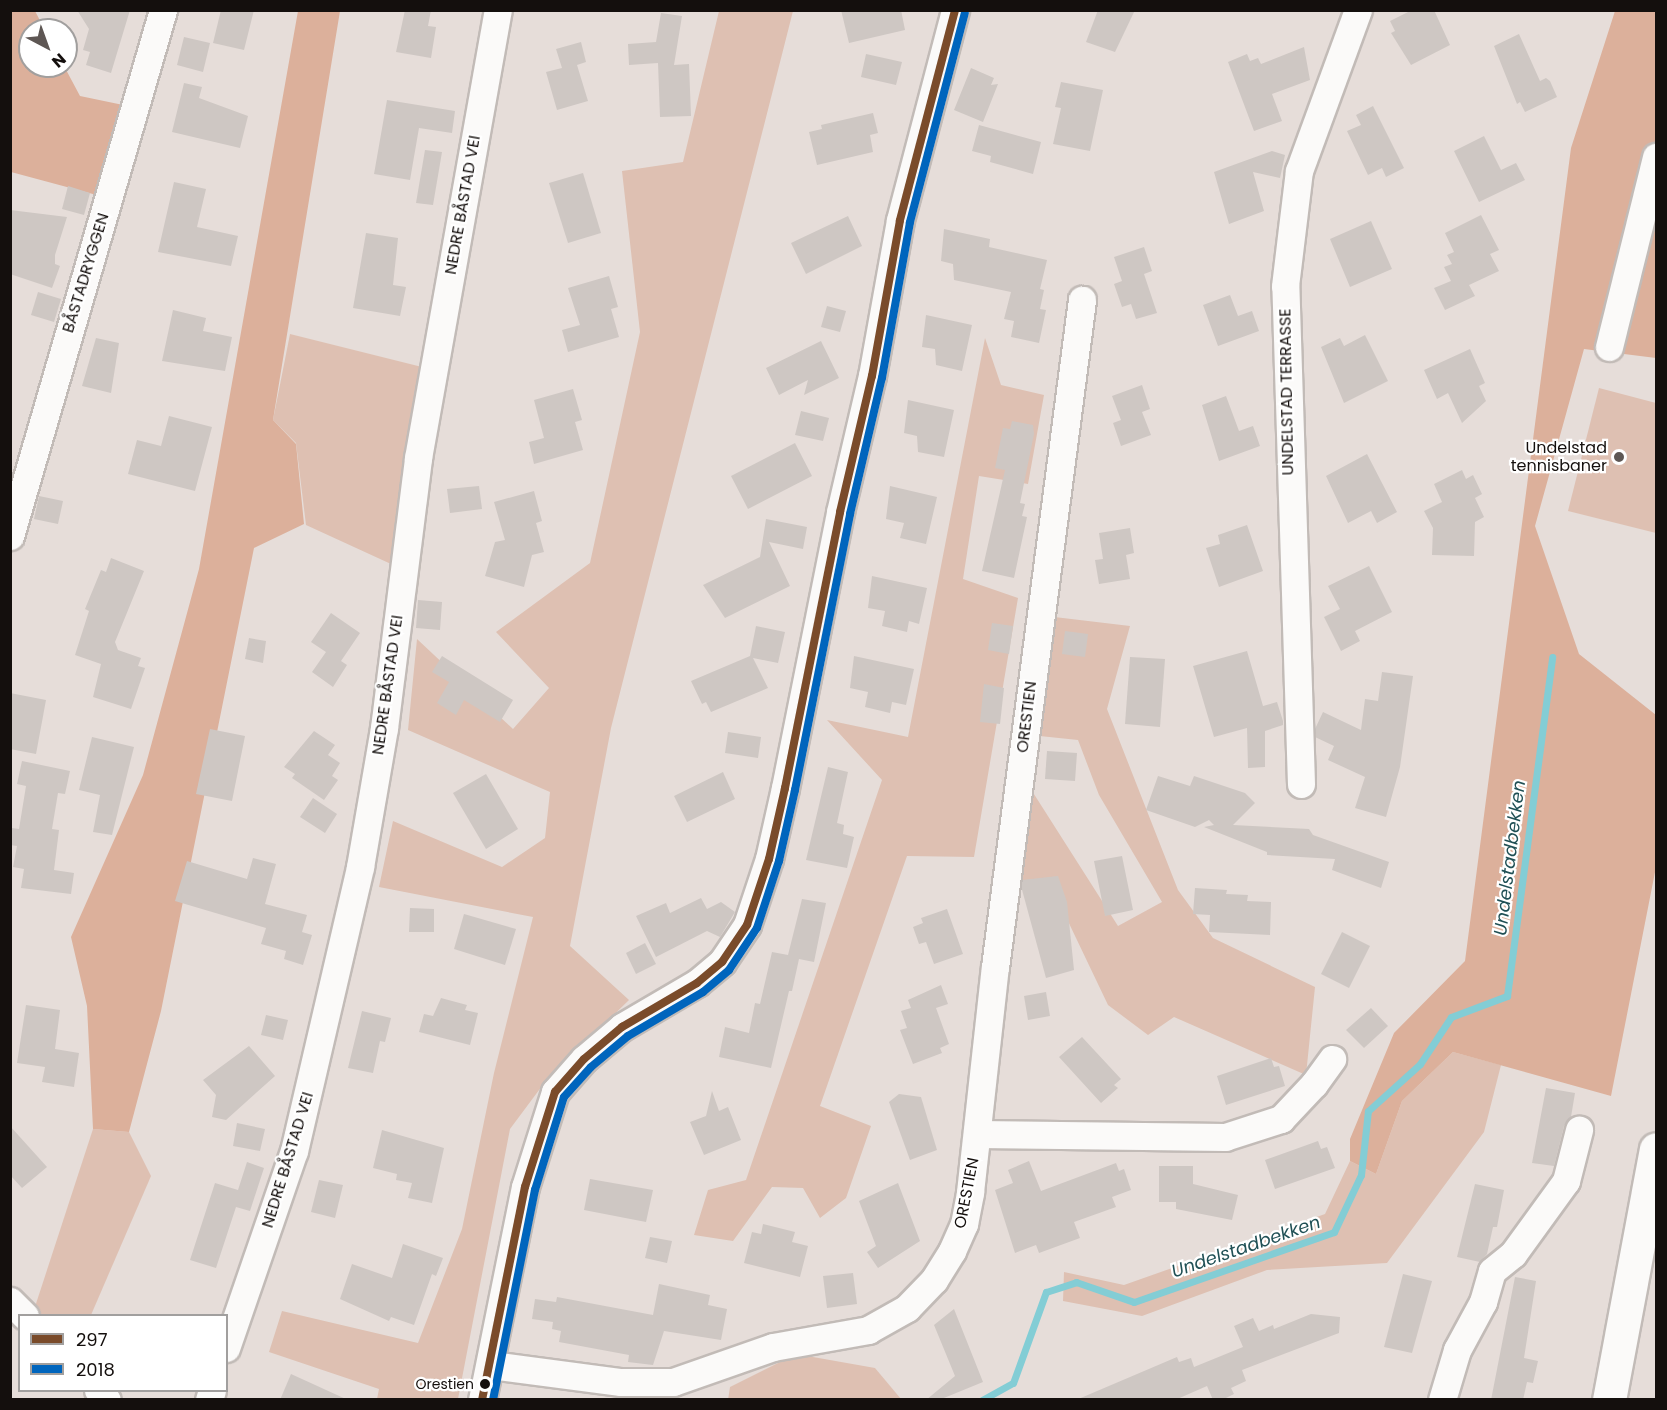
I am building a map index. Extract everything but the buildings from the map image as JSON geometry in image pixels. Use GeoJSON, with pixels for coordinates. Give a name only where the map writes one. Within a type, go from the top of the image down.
{"type":"FeatureCollection","features":[{"type":"Feature","properties":{"kind":"highway"},"geometry":{"type":"LineString","coordinates":[[1609,1400],[1656,1149]]}},
{"type":"Feature","properties":{"kind":"street","name":"BÅSTADRYGGEN"},"geometry":{"type":"LineString","coordinates":[[10,536],[163,10]]}},
{"type":"Feature","properties":{"kind":"street","name":"NEDRE BÅSTAD VEI"},"geometry":{"type":"LineString","coordinates":[[228,1342],[294,1150],[360,867],[384,728],[418,458],[498,10]]}},
{"type":"Feature","properties":{"kind":"street"},"geometry":{"type":"LineString","coordinates":[[482,1400],[491,1365],[525,1187],[555,1092],[584,1059],[622,1027],[697,983],[722,962],[747,925],[769,859],[783,798],[840,512],[872,376],[900,220],[955,10]]}},
{"type":"Feature","properties":{"kind":"street","name":"UNDELSTAD TERRASSE"},"geometry":{"type":"LineString","coordinates":[[1301,784],[1285,286],[1299,171],[1358,10]]}},
{"type":"Feature","properties":{"kind":"street"},"geometry":{"type":"LineString","coordinates":[[1609,347],[1656,157]]}},
{"type":"Feature","properties":{"kind":"street","name":"ORESTIEN"},"geometry":{"type":"LineString","coordinates":[[491,1365],[621,1382],[673,1382],[773,1347],[868,1330],[907,1308],[934,1280],[952,1251],[964,1224],[978,1134],[995,967],[1082,300]]}},
{"type":"Feature","properties":{"kind":"street","name":"ORESTIEN"},"geometry":{"type":"LineString","coordinates":[[978,1134],[1226,1137],[1281,1119],[1332,1059]]}},
{"type":"Feature","properties":{"kind":"street"},"geometry":{"type":"LineString","coordinates":[[1442,1400],[1457,1350],[1483,1302],[1492,1271],[1513,1254],[1566,1181],[1579,1130]]}},
{"type":"Feature","properties":{"kind":"street"},"geometry":{"type":"LineString","coordinates":[[10,1301],[23,1314]]}},
{"type":"Feature","properties":{"kind":"shaded area"},"geometry":{"type":"Polygon","coordinates":[[[10,11],[35,11],[39,18],[18,18],[18,78],[70,78],[80,96],[128,106],[104,197],[11,172],[10,11]]]}},
{"type":"Feature","properties":{"kind":"shaded area"},"geometry":{"type":"Polygon","coordinates":[[[298,11],[340,11],[273,420],[296,444],[304,524],[254,548],[161,1011],[129,1132],[93,1129],[87,1006],[71,937],[143,775],[199,569],[298,11]]]}},
{"type":"Feature","properties":{"kind":"shaded area"},"geometry":{"type":"Polygon","coordinates":[[[719,11],[793,11],[611,728],[570,946],[629,1000],[545,1082],[510,1129],[458,1399],[377,1399],[379,1389],[269,1352],[282,1311],[418,1343],[462,1229],[494,1073],[533,917],[379,887],[393,821],[502,867],[545,838],[550,792],[408,730],[417,639],[513,729],[549,688],[496,632],[590,563],[640,332],[622,171],[683,162],[719,11]]]}},
{"type":"Feature","properties":{"kind":"shaded area"},"geometry":{"type":"Polygon","coordinates":[[[1615,11],[1656,11],[1656,358],[1584,349],[1535,526],[1579,654],[1656,715],[1656,867],[1611,1096],[1453,1052],[1402,1101],[1376,1174],[1350,1161],[1350,1139],[1394,1033],[1465,961],[1571,148],[1615,11]]]}},
{"type":"Feature","properties":{"kind":"shaded area"},"geometry":{"type":"Polygon","coordinates":[[[290,334],[426,368],[391,564],[306,525],[296,443],[273,420],[290,334]]]}},
{"type":"Feature","properties":{"kind":"shaded area"},"geometry":{"type":"Polygon","coordinates":[[[985,338],[1001,385],[1044,395],[1028,484],[979,476],[963,579],[1018,598],[974,857],[907,856],[820,1106],[871,1126],[846,1198],[820,1218],[803,1188],[772,1187],[733,1241],[694,1235],[708,1190],[746,1180],[882,780],[827,720],[908,737],[985,338]]]}},
{"type":"Feature","properties":{"kind":"shaded area","name":"Undelstad tennisbaner"},"geometry":{"type":"Polygon","coordinates":[[[1599,388],[1656,403],[1656,533],[1568,511],[1599,388]]]}},
{"type":"Feature","properties":{"kind":"shaded area"},"geometry":{"type":"Polygon","coordinates":[[[1046,616],[1130,626],[1107,709],[1178,890],[1213,938],[1315,987],[1306,1075],[1174,1017],[1148,1035],[1108,1005],[1055,894],[1014,885],[1025,780],[1118,926],[1162,902],[1099,795],[1078,740],[1030,735],[1046,616]]]}},
{"type":"Feature","properties":{"kind":"shaded area"},"geometry":{"type":"Polygon","coordinates":[[[1453,1052],[1501,1065],[1484,1132],[1387,1263],[1267,1270],[1142,1316],[1063,1301],[1064,1272],[1124,1285],[1325,1214],[1350,1161],[1376,1174],[1402,1101],[1453,1052]]]}},
{"type":"Feature","properties":{"kind":"shaded area"},"geometry":{"type":"Polygon","coordinates":[[[93,1129],[129,1132],[151,1176],[91,1314],[33,1314],[93,1129]]]}},
{"type":"Feature","properties":{"kind":"shaded area"},"geometry":{"type":"Polygon","coordinates":[[[796,1354],[875,1368],[901,1399],[728,1400],[730,1387],[796,1354]]]}},
{"type":"Feature","properties":{"kind":"waterway","name":"Undelstadbekken"},"geometry":{"type":"LineString","coordinates":[[982,1400],[1013,1383],[1046,1292],[1076,1282],[1134,1302],[1334,1232],[1361,1175],[1368,1111],[1420,1064],[1451,1017],[1507,996],[1552,657]]}},
{"type":"Feature","properties":{"kind":"transit line","name":"297"},"geometry":{"type":"LineString","coordinates":[[482,1400],[525,1187],[555,1092],[584,1059],[622,1027],[697,983],[722,962],[747,925],[769,859],[785,788],[840,512],[872,376],[900,220],[955,10]]}},
{"type":"Feature","properties":{"kind":"transit line","name":"2018"},"geometry":{"type":"LineString","coordinates":[[493,1400],[535,1190],[564,1097],[591,1067],[628,1036],[703,992],[729,970],[757,928],[779,861],[795,790],[850,514],[882,378],[910,222],[965,13]]}},
{"type":"Feature","properties":{"kind":"place","name":"Undelstad tennisbaner"},"geometry":{"type":"Point","coordinates":[1619,457]}},
{"type":"Feature","properties":{"kind":"place","name":"Orestien"},"geometry":{"type":"Point","coordinates":[485,1384]}}]}
